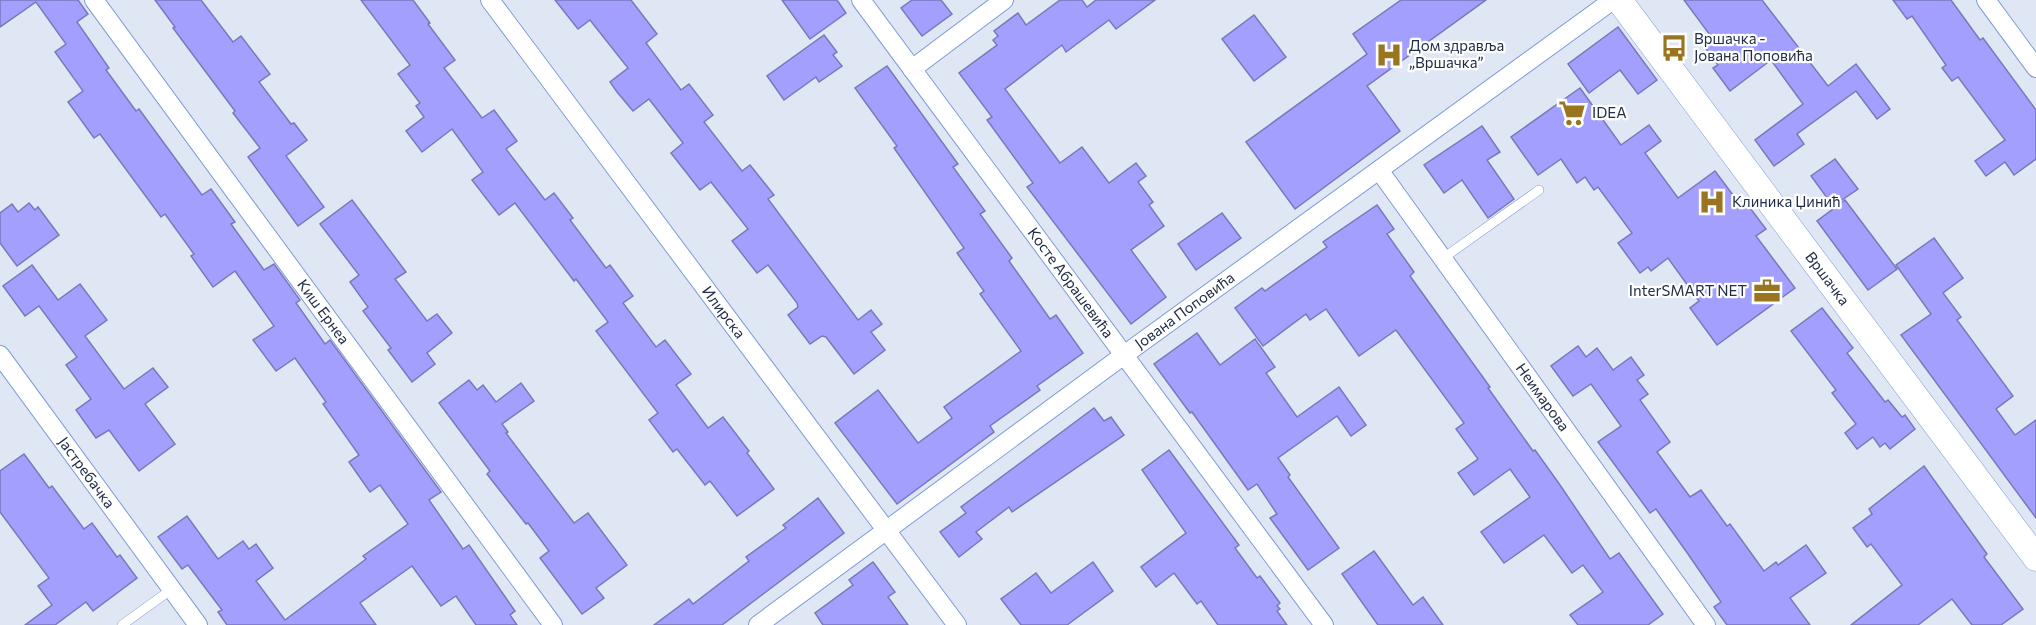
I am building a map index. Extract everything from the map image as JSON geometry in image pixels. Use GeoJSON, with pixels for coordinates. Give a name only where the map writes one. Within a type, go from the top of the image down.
{"type":"FeatureCollection","features":[{"type":"Feature","properties":{"kind":"street","name":"Киш Ернеа"},"geometry":{"type":"LineString","coordinates":[[94,0],[553,625]]}},
{"type":"Feature","properties":{"kind":"street","name":"Илирска"},"geometry":{"type":"LineString","coordinates":[[490,0],[957,625]]}},
{"type":"Feature","properties":{"kind":"street","name":"Косте Абрашевића"},"geometry":{"type":"LineString","coordinates":[[861,0],[1324,625]]}},
{"type":"Feature","properties":{"kind":"street"},"geometry":{"type":"LineString","coordinates":[[912,69],[1004,0]]}},
{"type":"Feature","properties":{"kind":"street","name":"Јована Поповића"},"geometry":{"type":"LineString","coordinates":[[758,625],[1124,355],[1613,0]]}},
{"type":"Feature","properties":{"kind":"street","name":"Вршачка"},"geometry":{"type":"LineString","coordinates":[[1619,0],[2036,558]]}},
{"type":"Feature","properties":{"kind":"street"},"geometry":{"type":"LineString","coordinates":[[1986,0],[2036,68]]}},
{"type":"Feature","properties":{"kind":"street","name":"Неимарова"},"geometry":{"type":"LineString","coordinates":[[1379,170],[1706,625]]}},
{"type":"Feature","properties":{"kind":"street","name":"Јастребачка"},"geometry":{"type":"LineString","coordinates":[[0,355],[198,625]]}},
{"type":"Feature","properties":{"kind":"lane"},"geometry":{"type":"LineString","coordinates":[[1442,259],[1539,190]]}},
{"type":"Feature","properties":{"kind":"lane"},"geometry":{"type":"LineString","coordinates":[[122,625],[172,589]]}},
{"type":"Feature","properties":{"kind":"building"},"geometry":{"type":"Polygon","coordinates":[[[0,0],[78,0],[88,14],[77,22],[109,68],[106,70],[136,111],[139,109],[202,195],[211,189],[235,222],[231,224],[264,270],[274,264],[300,300],[296,303],[325,344],[330,340],[441,492],[429,500],[463,549],[469,545],[515,611],[510,615],[517,625],[476,625],[456,596],[441,606],[412,566],[360,603],[376,625],[227,625],[218,612],[222,610],[188,565],[182,569],[158,537],[187,516],[218,559],[243,541],[249,549],[256,544],[273,568],[256,581],[285,620],[366,559],[363,556],[408,524],[380,485],[370,492],[349,462],[359,455],[323,404],[326,402],[295,358],[276,371],[253,340],[274,326],[235,271],[213,287],[191,256],[194,254],[165,214],[161,217],[100,134],[94,138],[68,102],[83,91],[55,52],[66,44],[36,2],[0,27],[0,0]]]}},
{"type":"Feature","properties":{"kind":"building"},"geometry":{"type":"Polygon","coordinates":[[[155,0],[201,0],[233,42],[241,36],[270,74],[259,82],[291,124],[294,123],[307,140],[286,156],[324,207],[298,226],[248,157],[260,148],[155,0]]]}},
{"type":"Feature","properties":{"kind":"building"},"geometry":{"type":"Polygon","coordinates":[[[361,0],[413,0],[455,60],[444,68],[482,118],[494,110],[517,141],[506,149],[545,200],[554,193],[573,218],[570,220],[606,268],[610,265],[633,296],[623,303],[656,347],[665,340],[691,374],[676,385],[708,428],[723,417],[774,489],[737,516],[710,481],[705,485],[677,449],[673,452],[649,420],[658,413],[596,331],[608,322],[515,203],[499,215],[472,180],[483,172],[452,129],[422,152],[406,131],[424,117],[416,106],[420,103],[398,74],[410,65],[361,0]]]}},
{"type":"Feature","properties":{"kind":"building"},"geometry":{"type":"Polygon","coordinates":[[[555,0],[631,0],[657,34],[646,43],[681,90],[689,84],[713,115],[704,122],[742,171],[750,165],[774,195],[768,199],[858,320],[871,310],[882,324],[871,332],[885,350],[854,374],[826,337],[822,336],[810,344],[788,315],[798,307],[797,303],[768,265],[757,273],[732,241],[748,229],[711,182],[700,190],[671,153],[683,143],[649,99],[633,111],[617,92],[610,82],[628,68],[590,20],[578,29],[555,0]]]}},
{"type":"Feature","properties":{"kind":"building"},"geometry":{"type":"Polygon","coordinates":[[[782,0],[837,0],[846,13],[810,39],[782,0]]]}},
{"type":"Feature","properties":{"kind":"building"},"geometry":{"type":"Polygon","coordinates":[[[912,0],[941,0],[952,14],[922,36],[901,8],[912,0]]]}},
{"type":"Feature","properties":{"kind":"building"},"geometry":{"type":"Polygon","coordinates":[[[1060,0],[1082,0],[1087,7],[1096,0],[1155,0],[1116,29],[1109,20],[1066,52],[1062,45],[1005,89],[1060,163],[1082,147],[1109,183],[1136,163],[1146,176],[1138,182],[1153,202],[1149,205],[1164,226],[1131,250],[1166,297],[1131,324],[1027,187],[1033,183],[987,120],[992,117],[959,73],[997,45],[993,40],[998,36],[994,31],[1018,13],[1026,25],[1060,0]]]}},
{"type":"Feature","properties":{"kind":"building"},"geometry":{"type":"Polygon","coordinates":[[[1401,0],[1486,0],[1367,86],[1400,131],[1295,209],[1246,142],[1367,54],[1353,34],[1401,0]]]}},
{"type":"Feature","properties":{"kind":"building"},"geometry":{"type":"Polygon","coordinates":[[[1684,0],[1762,0],[1828,86],[1856,64],[1890,109],[1877,119],[1856,91],[1797,134],[1804,144],[1774,166],[1755,140],[1803,104],[1771,60],[1730,91],[1713,68],[1718,65],[1701,42],[1710,35],[1684,0]]]}},
{"type":"Feature","properties":{"kind":"building"},"geometry":{"type":"Polygon","coordinates":[[[1893,0],[1951,0],[1980,40],[1983,38],[2036,110],[2036,159],[2014,175],[2005,162],[1986,176],[1975,161],[2005,140],[1958,77],[1952,81],[1942,68],[1946,65],[1912,16],[1907,19],[1893,0]]]}},
{"type":"Feature","properties":{"kind":"building"},"geometry":{"type":"Polygon","coordinates":[[[1254,15],[1286,57],[1254,81],[1222,39],[1254,15]]]}},
{"type":"Feature","properties":{"kind":"building"},"geometry":{"type":"Polygon","coordinates":[[[1618,27],[1657,80],[1638,94],[1620,70],[1589,93],[1568,64],[1618,27]]]}},
{"type":"Feature","properties":{"kind":"building"},"geometry":{"type":"Polygon","coordinates":[[[824,35],[837,52],[833,55],[842,66],[819,82],[816,77],[784,100],[767,76],[824,35]]]}},
{"type":"Feature","properties":{"kind":"building"},"geometry":{"type":"Polygon","coordinates":[[[887,66],[958,164],[953,167],[985,211],[980,214],[1012,258],[1009,261],[1050,319],[1056,315],[1083,353],[1037,386],[1040,390],[990,426],[994,432],[897,504],[835,423],[878,390],[918,443],[952,418],[944,407],[1021,351],[980,294],[984,291],[957,253],[964,248],[894,148],[897,146],[855,88],[887,66]]]}},
{"type":"Feature","properties":{"kind":"building"},"geometry":{"type":"Polygon","coordinates":[[[1580,88],[1621,145],[1649,125],[1661,141],[1645,153],[1678,198],[1715,171],[1742,207],[1747,204],[1766,229],[1756,236],[1795,288],[1717,345],[1690,308],[1699,301],[1668,258],[1651,271],[1648,267],[1640,273],[1618,243],[1632,233],[1598,187],[1594,190],[1585,177],[1577,183],[1561,159],[1538,175],[1511,137],[1580,88]]]}},
{"type":"Feature","properties":{"kind":"building"},"geometry":{"type":"Polygon","coordinates":[[[1482,126],[1500,152],[1487,160],[1514,199],[1488,218],[1462,180],[1444,193],[1424,165],[1482,126]]]}},
{"type":"Feature","properties":{"kind":"building"},"geometry":{"type":"Polygon","coordinates":[[[1835,159],[1858,189],[1833,206],[1811,176],[1835,159]]]}},
{"type":"Feature","properties":{"kind":"building"},"geometry":{"type":"Polygon","coordinates":[[[352,200],[406,272],[395,279],[427,321],[437,314],[452,333],[427,353],[435,364],[412,382],[388,350],[391,348],[363,311],[368,307],[350,282],[359,275],[320,224],[352,200]]]}},
{"type":"Feature","properties":{"kind":"building"},"geometry":{"type":"Polygon","coordinates":[[[1845,200],[1897,269],[1868,290],[1817,221],[1845,200]]]}},
{"type":"Feature","properties":{"kind":"building"},"geometry":{"type":"Polygon","coordinates":[[[29,203],[35,210],[38,207],[59,235],[17,266],[0,243],[0,213],[12,204],[18,212],[29,203]]]}},
{"type":"Feature","properties":{"kind":"building"},"geometry":{"type":"Polygon","coordinates":[[[1377,205],[1394,229],[1387,234],[1414,272],[1410,276],[1490,387],[1488,388],[1560,485],[1610,559],[1619,553],[1663,614],[1648,625],[1578,625],[1570,615],[1603,592],[1583,565],[1572,573],[1544,535],[1504,563],[1481,532],[1530,497],[1510,469],[1474,495],[1458,473],[1478,459],[1456,429],[1464,423],[1396,330],[1359,356],[1326,309],[1310,320],[1306,314],[1263,346],[1235,308],[1262,288],[1265,291],[1327,247],[1323,242],[1377,205]]]}},
{"type":"Feature","properties":{"kind":"building"},"geometry":{"type":"Polygon","coordinates":[[[1222,213],[1241,238],[1196,270],[1178,244],[1222,213]]]}},
{"type":"Feature","properties":{"kind":"building"},"geometry":{"type":"Polygon","coordinates":[[[1934,238],[1963,278],[1943,293],[1961,317],[1957,320],[2013,396],[1996,409],[2015,435],[2036,420],[2036,518],[1901,335],[1931,314],[1896,265],[1934,238]]]}},
{"type":"Feature","properties":{"kind":"building"},"geometry":{"type":"Polygon","coordinates":[[[32,265],[58,300],[80,284],[107,320],[85,336],[124,389],[153,368],[168,387],[145,404],[175,444],[139,471],[109,430],[96,438],[76,410],[91,399],[66,365],[77,357],[39,306],[25,316],[3,286],[32,265]]]}},
{"type":"Feature","properties":{"kind":"building"},"geometry":{"type":"Polygon","coordinates":[[[1822,308],[1853,348],[1847,353],[1885,402],[1888,400],[1902,417],[1905,415],[1915,429],[1890,449],[1885,443],[1880,447],[1873,437],[1857,449],[1845,433],[1856,424],[1832,393],[1836,390],[1791,331],[1822,308]]]}},
{"type":"Feature","properties":{"kind":"building"},"geometry":{"type":"Polygon","coordinates":[[[1197,333],[1220,365],[1255,339],[1275,367],[1266,373],[1297,417],[1339,387],[1366,425],[1351,436],[1337,416],[1278,458],[1290,475],[1288,477],[1339,548],[1308,570],[1270,518],[1277,514],[1257,484],[1248,490],[1154,364],[1197,333]]]}},
{"type":"Feature","properties":{"kind":"building"},"geometry":{"type":"Polygon","coordinates":[[[1578,346],[1586,357],[1597,348],[1613,370],[1631,357],[1644,375],[1637,380],[1648,394],[1640,400],[1670,442],[1657,452],[1690,497],[1701,490],[1727,526],[1730,524],[1764,571],[1776,562],[1778,565],[1806,545],[1826,573],[1790,598],[1810,625],[1727,625],[1714,607],[1721,602],[1688,554],[1656,509],[1650,513],[1598,442],[1621,426],[1591,384],[1573,396],[1551,366],[1578,346]]]}},
{"type":"Feature","properties":{"kind":"building"},"geometry":{"type":"Polygon","coordinates":[[[469,380],[477,390],[483,385],[496,402],[521,383],[534,401],[502,424],[508,432],[506,433],[574,523],[588,513],[627,565],[596,588],[604,598],[582,614],[540,558],[549,551],[487,474],[490,471],[439,403],[469,380]]]}},
{"type":"Feature","properties":{"kind":"building"},"geometry":{"type":"Polygon","coordinates":[[[1094,408],[1104,421],[1111,417],[1124,435],[1012,512],[1009,507],[976,532],[982,539],[959,557],[940,532],[966,513],[961,507],[1094,408]]]}},
{"type":"Feature","properties":{"kind":"building"},"geometry":{"type":"Polygon","coordinates":[[[1169,450],[1239,545],[1235,548],[1257,578],[1260,576],[1280,603],[1277,606],[1280,609],[1277,611],[1287,625],[1218,625],[1201,601],[1197,604],[1174,573],[1156,587],[1141,567],[1186,533],[1142,470],[1169,450]]]}},
{"type":"Feature","properties":{"kind":"building"},"geometry":{"type":"Polygon","coordinates":[[[24,454],[49,488],[52,486],[84,529],[92,523],[117,557],[120,555],[137,578],[93,611],[86,602],[55,625],[25,625],[52,605],[38,586],[49,578],[0,512],[0,471],[24,454]]]}},
{"type":"Feature","properties":{"kind":"building"},"geometry":{"type":"Polygon","coordinates":[[[1924,466],[1987,554],[1984,557],[2023,609],[2001,625],[1972,625],[1952,599],[1918,625],[1851,625],[1902,585],[1871,544],[1867,547],[1853,528],[1872,514],[1869,509],[1924,466]]]}},
{"type":"Feature","properties":{"kind":"building"},"geometry":{"type":"Polygon","coordinates":[[[818,498],[844,533],[722,625],[654,625],[689,599],[693,604],[749,561],[746,557],[786,528],[783,525],[818,498]]]}},
{"type":"Feature","properties":{"kind":"building"},"geometry":{"type":"Polygon","coordinates":[[[1374,551],[1413,605],[1423,597],[1443,625],[1378,625],[1342,574],[1374,551]]]}},
{"type":"Feature","properties":{"kind":"building"},"geometry":{"type":"Polygon","coordinates":[[[873,562],[895,592],[888,597],[908,625],[823,625],[815,613],[853,585],[849,580],[873,562]]]}},
{"type":"Feature","properties":{"kind":"building"},"geometry":{"type":"Polygon","coordinates":[[[1093,562],[1113,591],[1067,625],[1021,625],[1001,599],[1036,573],[1051,593],[1093,562]]]}},
{"type":"Feature","properties":{"kind":"place","name":"Вршачка - Јована Поповића"},"geometry":{"type":"Point","coordinates":[1674,48]}},
{"type":"Feature","properties":{"kind":"place","name":"Дом здравља „Вршачка”"},"geometry":{"type":"Point","coordinates":[1389,55]}},
{"type":"Feature","properties":{"kind":"place","name":"IDEA"},"geometry":{"type":"Point","coordinates":[1572,113]}},
{"type":"Feature","properties":{"kind":"place","name":"Клиника Џинић"},"geometry":{"type":"Point","coordinates":[1712,202]}},
{"type":"Feature","properties":{"kind":"place","name":"InterSMART NET"},"geometry":{"type":"Point","coordinates":[1767,291]}}]}
